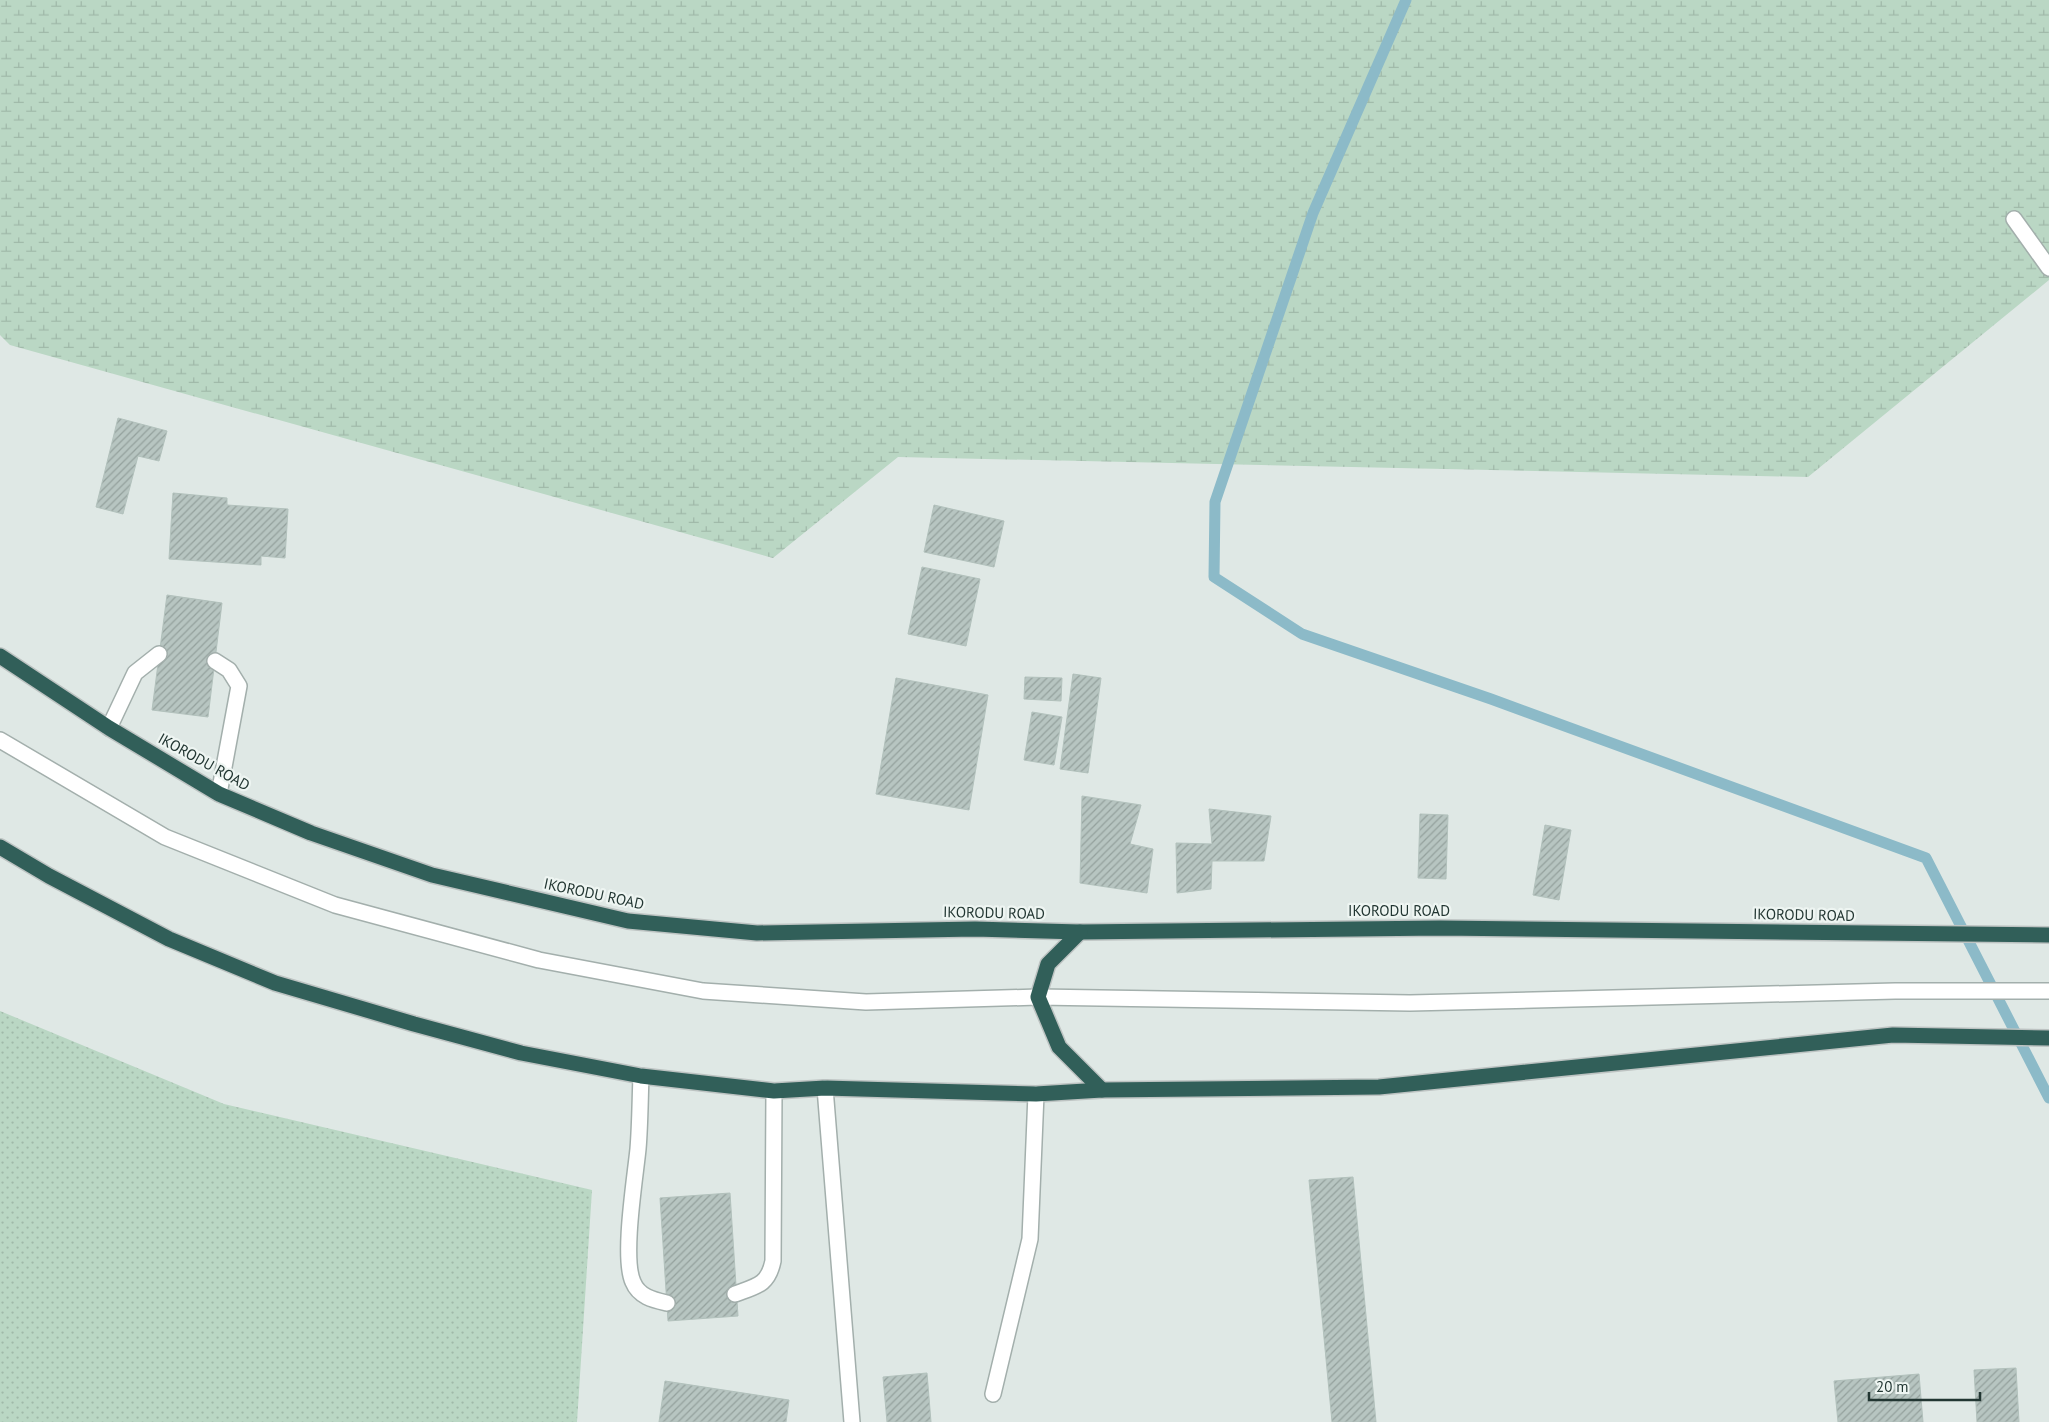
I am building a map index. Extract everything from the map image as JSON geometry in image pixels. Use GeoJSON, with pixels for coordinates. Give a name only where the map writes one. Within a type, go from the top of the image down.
{"type":"FeatureCollection","features":[{"type":"Feature","properties":{"kind":"highway","name":"IKORODU ROAD"},"geometry":{"type":"LineString","coordinates":[[0,656],[109,728],[219,794],[311,833],[432,875],[628,921],[757,933],[975,929],[1080,932],[1440,928],[2049,934]]}},
{"type":"Feature","properties":{"kind":"highway"},"geometry":{"type":"LineString","coordinates":[[0,847],[49,876],[169,939],[276,983],[414,1024],[521,1053],[641,1076],[774,1091],[824,1088],[1036,1094],[1102,1090],[1379,1087],[1893,1035],[2049,1038]]}},
{"type":"Feature","properties":{"kind":"highway"},"geometry":{"type":"LineString","coordinates":[[1080,932],[1048,964],[1038,997],[1059,1047],[1102,1090]]}},
{"type":"Feature","properties":{"kind":"street"},"geometry":{"type":"LineString","coordinates":[[2014,219],[2049,268]]}},
{"type":"Feature","properties":{"kind":"street"},"geometry":{"type":"LineString","coordinates":[[109,728],[135,673],[159,654]]}},
{"type":"Feature","properties":{"kind":"street"},"geometry":{"type":"LineString","coordinates":[[215,661],[228,670],[239,686],[219,794]]}},
{"type":"Feature","properties":{"kind":"street"},"geometry":{"type":"LineString","coordinates":[[0,740],[165,837],[335,905],[539,960],[703,991],[866,1002],[1038,997],[1410,1003],[1895,991],[2049,991]]}},
{"type":"Feature","properties":{"kind":"street"},"geometry":{"type":"LineString","coordinates":[[641,1076],[638,1147],[629,1241],[630,1269],[633,1283],[640,1292],[648,1298],[668,1303]]}},
{"type":"Feature","properties":{"kind":"street"},"geometry":{"type":"LineString","coordinates":[[824,1088],[852,1422]]}},
{"type":"Feature","properties":{"kind":"street"},"geometry":{"type":"LineString","coordinates":[[736,1294],[761,1285],[770,1275],[774,1261],[774,1091]]}},
{"type":"Feature","properties":{"kind":"street"},"geometry":{"type":"LineString","coordinates":[[993,1394],[1030,1239],[1036,1094]]}},
{"type":"Feature","properties":{"kind":"green space"},"geometry":{"type":"Polygon","coordinates":[[[0,0],[2049,0],[2049,280],[1808,477],[898,457],[773,558],[10,345],[0,335],[0,0]]]}},
{"type":"Feature","properties":{"kind":"green space"},"geometry":{"type":"Polygon","coordinates":[[[0,1011],[224,1104],[592,1190],[577,1422],[0,1422],[0,1011]]]}},
{"type":"Feature","properties":{"kind":"building"},"geometry":{"type":"Polygon","coordinates":[[[118,418],[167,431],[159,461],[138,456],[123,514],[96,507],[118,418]]]}},
{"type":"Feature","properties":{"kind":"building"},"geometry":{"type":"Polygon","coordinates":[[[173,493],[227,498],[227,505],[288,509],[285,558],[261,556],[261,565],[169,559],[173,493]]]}},
{"type":"Feature","properties":{"kind":"building"},"geometry":{"type":"Polygon","coordinates":[[[934,505],[1004,521],[994,567],[924,552],[934,505]]]}},
{"type":"Feature","properties":{"kind":"building"},"geometry":{"type":"Polygon","coordinates":[[[922,567],[980,579],[966,646],[908,634],[922,567]]]}},
{"type":"Feature","properties":{"kind":"building"},"geometry":{"type":"Polygon","coordinates":[[[167,595],[222,603],[208,717],[152,710],[167,595]]]}},
{"type":"Feature","properties":{"kind":"building"},"geometry":{"type":"Polygon","coordinates":[[[1073,674],[1101,678],[1088,773],[1060,769],[1073,674]]]}},
{"type":"Feature","properties":{"kind":"building"},"geometry":{"type":"Polygon","coordinates":[[[1025,677],[1062,678],[1061,701],[1024,699],[1025,677]]]}},
{"type":"Feature","properties":{"kind":"building"},"geometry":{"type":"Polygon","coordinates":[[[896,678],[988,695],[969,810],[876,794],[896,678]]]}},
{"type":"Feature","properties":{"kind":"building"},"geometry":{"type":"Polygon","coordinates":[[[1032,712],[1062,717],[1054,765],[1024,760],[1032,712]]]}},
{"type":"Feature","properties":{"kind":"building"},"geometry":{"type":"Polygon","coordinates":[[[1082,796],[1141,805],[1130,844],[1153,849],[1147,893],[1080,883],[1082,796]]]}},
{"type":"Feature","properties":{"kind":"building"},"geometry":{"type":"Polygon","coordinates":[[[1209,809],[1271,816],[1264,861],[1212,861],[1211,889],[1177,893],[1176,843],[1212,844],[1209,809]]]}},
{"type":"Feature","properties":{"kind":"building"},"geometry":{"type":"Polygon","coordinates":[[[1420,814],[1448,815],[1446,879],[1418,878],[1420,814]]]}},
{"type":"Feature","properties":{"kind":"building"},"geometry":{"type":"Polygon","coordinates":[[[1545,825],[1571,830],[1559,900],[1533,895],[1545,825]]]}},
{"type":"Feature","properties":{"kind":"building"},"geometry":{"type":"Polygon","coordinates":[[[1353,1177],[1376,1422],[1332,1422],[1309,1180],[1353,1177]]]}},
{"type":"Feature","properties":{"kind":"building"},"geometry":{"type":"Polygon","coordinates":[[[730,1193],[738,1316],[668,1321],[660,1198],[730,1193]]]}},
{"type":"Feature","properties":{"kind":"building"},"geometry":{"type":"Polygon","coordinates":[[[2016,1368],[2019,1422],[1977,1422],[1974,1370],[2016,1368]]]}},
{"type":"Feature","properties":{"kind":"building"},"geometry":{"type":"Polygon","coordinates":[[[927,1373],[931,1422],[887,1422],[883,1377],[927,1373]]]}},
{"type":"Feature","properties":{"kind":"building"},"geometry":{"type":"Polygon","coordinates":[[[1919,1374],[1923,1422],[1838,1422],[1834,1381],[1919,1374]]]}},
{"type":"Feature","properties":{"kind":"building"},"geometry":{"type":"Polygon","coordinates":[[[665,1381],[789,1400],[786,1422],[659,1422],[665,1381]]]}},
{"type":"Feature","properties":{"kind":"waterway"},"geometry":{"type":"LineString","coordinates":[[1406,0],[1313,213],[1215,502],[1214,577],[1302,634],[1491,699],[1926,858],[2049,1098]]}}]}
